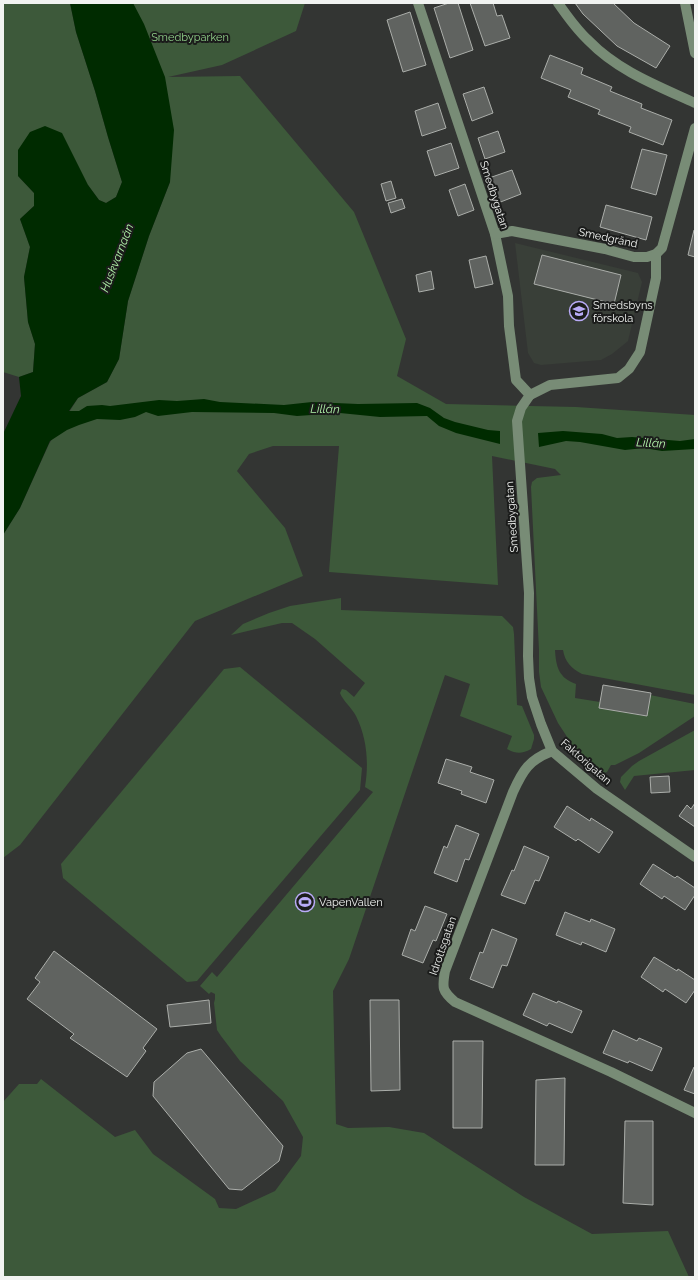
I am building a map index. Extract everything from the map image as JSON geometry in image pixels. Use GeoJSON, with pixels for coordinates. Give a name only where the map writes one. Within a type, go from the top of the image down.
{"type":"FeatureCollection","features":[{"type":"Feature","properties":{"kind":"street","name":"Smedbygatan"},"geometry":{"type":"LineString","coordinates":[[418,3],[495,234],[508,296],[509,326],[516,380],[530,396]]}},
{"type":"Feature","properties":{"kind":"street"},"geometry":{"type":"LineString","coordinates":[[558,3],[589,42],[614,62],[645,80],[695,103]]}},
{"type":"Feature","properties":{"kind":"street"},"geometry":{"type":"LineString","coordinates":[[685,3],[695,53]]}},
{"type":"Feature","properties":{"kind":"street"},"geometry":{"type":"LineString","coordinates":[[656,254],[662,248],[695,128]]}},
{"type":"Feature","properties":{"kind":"street","name":"Smedgränd"},"geometry":{"type":"LineString","coordinates":[[495,234],[512,231],[605,249],[634,257],[647,257],[656,254]]}},
{"type":"Feature","properties":{"kind":"street","name":"Smedbygatan"},"geometry":{"type":"LineString","coordinates":[[529,593],[517,421],[521,408],[530,396],[550,385],[618,378],[629,369],[640,352],[656,278],[656,254]]}},
{"type":"Feature","properties":{"kind":"street","name":"Faktorigatan"},"geometry":{"type":"LineString","coordinates":[[529,593],[529,678],[532,698],[540,724],[552,751],[597,789],[695,857]]}},
{"type":"Feature","properties":{"kind":"street","name":"Idrottsgatan"},"geometry":{"type":"LineString","coordinates":[[552,751],[542,755],[528,764],[513,792],[445,971],[442,985],[446,994],[455,1002],[611,1072],[695,1113]]}},
{"type":"Feature","properties":{"kind":"shaded area","name":"Smedsbyns förskola"},"geometry":{"type":"Polygon","coordinates":[[[515,243],[638,273],[642,282],[628,341],[612,354],[601,360],[541,365],[534,363],[528,353],[515,243]]]}},
{"type":"Feature","properties":{"kind":"green space"},"geometry":{"type":"Polygon","coordinates":[[[3,3],[70,3],[76,32],[122,182],[116,197],[106,203],[99,200],[88,185],[18,176],[34,193],[34,206],[20,219],[30,247],[24,277],[28,322],[35,344],[33,372],[19,377],[3,372],[3,3]]]}},
{"type":"Feature","properties":{"kind":"green space","name":"Smedbyparken"},"geometry":{"type":"Polygon","coordinates":[[[133,3],[305,3],[296,31],[222,65],[168,77],[240,76],[354,212],[406,339],[397,376],[446,404],[576,407],[695,415],[695,695],[582,674],[569,664],[565,658],[563,650],[555,650],[556,662],[562,675],[570,682],[576,684],[575,698],[600,702],[599,708],[645,716],[650,695],[695,704],[695,716],[639,753],[615,765],[611,765],[607,772],[602,774],[573,746],[558,723],[541,687],[539,672],[531,487],[532,482],[537,478],[561,475],[555,469],[492,456],[498,585],[329,572],[339,446],[273,446],[249,454],[237,471],[285,528],[303,576],[195,621],[20,845],[3,858],[3,535],[20,508],[49,444],[78,398],[107,382],[119,359],[128,301],[149,236],[170,182],[133,3]]]}},
{"type":"Feature","properties":{"kind":"green space"},"geometry":{"type":"Polygon","coordinates":[[[341,598],[341,610],[502,616],[513,627],[517,705],[522,706],[534,735],[534,739],[531,749],[522,753],[513,752],[507,749],[512,736],[460,716],[470,684],[445,675],[349,959],[333,991],[336,1124],[348,1128],[389,1127],[424,1133],[524,1197],[592,1234],[668,1231],[689,1277],[3,1277],[3,1102],[19,1084],[37,1084],[41,1079],[115,1137],[135,1130],[153,1154],[215,1199],[219,1208],[236,1209],[275,1191],[301,1156],[303,1137],[283,1101],[240,1061],[221,1036],[217,1030],[214,1003],[215,994],[211,992],[209,994],[200,986],[212,972],[217,977],[373,792],[365,787],[367,760],[365,742],[360,724],[340,693],[342,689],[346,690],[354,697],[365,683],[315,639],[292,623],[282,623],[231,635],[243,624],[269,613],[290,606],[341,598]]]}},
{"type":"Feature","properties":{"kind":"green space"},"geometry":{"type":"Polygon","coordinates":[[[240,667],[362,768],[360,790],[197,981],[187,982],[63,878],[61,864],[224,669],[240,667]]]}},
{"type":"Feature","properties":{"kind":"green space"},"geometry":{"type":"Polygon","coordinates":[[[695,730],[695,770],[634,776],[625,790],[620,782],[621,777],[632,766],[695,730]]]}},
{"type":"Feature","properties":{"kind":"water"},"geometry":{"type":"Polygon","coordinates":[[[70,3],[133,3],[144,24],[165,77],[174,130],[170,182],[149,236],[128,301],[119,359],[107,382],[78,398],[69,411],[79,411],[87,406],[110,406],[159,400],[177,401],[204,399],[220,402],[284,405],[312,402],[358,404],[417,403],[430,408],[444,418],[455,422],[488,430],[500,431],[500,444],[456,433],[439,426],[427,416],[380,417],[340,413],[297,416],[274,413],[192,412],[158,416],[146,412],[135,417],[120,420],[97,419],[67,430],[50,441],[20,508],[3,535],[3,434],[21,396],[19,377],[33,372],[35,344],[28,322],[24,277],[30,247],[20,219],[34,206],[34,193],[18,176],[18,150],[30,132],[45,126],[62,133],[88,185],[99,200],[106,203],[116,197],[122,182],[76,32],[70,3]]]}},
{"type":"Feature","properties":{"kind":"water","name":"Lillån"},"geometry":{"type":"Polygon","coordinates":[[[563,431],[602,434],[617,438],[632,437],[680,441],[695,439],[695,449],[662,451],[644,448],[625,450],[566,441],[539,447],[538,433],[563,431]]]}},
{"type":"Feature","properties":{"kind":"building"},"geometry":{"type":"Polygon","coordinates":[[[449,3],[458,3],[473,50],[450,58],[434,8],[449,3]]]}},
{"type":"Feature","properties":{"kind":"building"},"geometry":{"type":"Polygon","coordinates":[[[470,3],[493,3],[497,16],[502,15],[510,38],[485,46],[470,3]]]}},
{"type":"Feature","properties":{"kind":"building"},"geometry":{"type":"Polygon","coordinates":[[[575,3],[613,3],[634,23],[670,46],[656,68],[617,46],[583,14],[575,3]]]}},
{"type":"Feature","properties":{"kind":"building"},"geometry":{"type":"Polygon","coordinates":[[[410,12],[426,65],[403,72],[387,20],[410,12]]]}},
{"type":"Feature","properties":{"kind":"building"},"geometry":{"type":"Polygon","coordinates":[[[550,55],[583,68],[581,74],[612,87],[610,91],[642,104],[641,108],[672,120],[663,145],[629,132],[631,127],[598,114],[600,110],[568,97],[571,90],[541,78],[550,55]]]}},
{"type":"Feature","properties":{"kind":"building"},"geometry":{"type":"Polygon","coordinates":[[[484,87],[493,113],[472,121],[463,94],[484,87]]]}},
{"type":"Feature","properties":{"kind":"building"},"geometry":{"type":"Polygon","coordinates":[[[438,103],[446,128],[422,136],[415,111],[438,103]]]}},
{"type":"Feature","properties":{"kind":"building"},"geometry":{"type":"Polygon","coordinates":[[[498,131],[505,152],[485,159],[478,138],[498,131]]]}},
{"type":"Feature","properties":{"kind":"building"},"geometry":{"type":"Polygon","coordinates":[[[451,143],[459,168],[435,176],[427,151],[451,143]]]}},
{"type":"Feature","properties":{"kind":"building"},"geometry":{"type":"Polygon","coordinates":[[[642,149],[667,155],[656,195],[631,188],[642,149]]]}},
{"type":"Feature","properties":{"kind":"building"},"geometry":{"type":"Polygon","coordinates":[[[512,170],[521,194],[498,203],[489,178],[512,170]]]}},
{"type":"Feature","properties":{"kind":"building"},"geometry":{"type":"Polygon","coordinates":[[[391,181],[396,198],[386,201],[381,184],[391,181]]]}},
{"type":"Feature","properties":{"kind":"building"},"geometry":{"type":"Polygon","coordinates":[[[465,184],[474,210],[458,216],[449,190],[465,184]]]}},
{"type":"Feature","properties":{"kind":"building"},"geometry":{"type":"Polygon","coordinates":[[[402,199],[405,208],[391,213],[388,203],[402,199]]]}},
{"type":"Feature","properties":{"kind":"building"},"geometry":{"type":"Polygon","coordinates":[[[606,205],[652,217],[646,240],[600,227],[606,205]]]}},
{"type":"Feature","properties":{"kind":"building"},"geometry":{"type":"Polygon","coordinates":[[[695,230],[695,257],[688,255],[695,230]]]}},
{"type":"Feature","properties":{"kind":"building"},"geometry":{"type":"Polygon","coordinates":[[[542,255],[621,275],[614,304],[534,284],[542,255]]]}},
{"type":"Feature","properties":{"kind":"building"},"geometry":{"type":"Polygon","coordinates":[[[486,256],[493,284],[475,288],[469,260],[486,256]]]}},
{"type":"Feature","properties":{"kind":"building"},"geometry":{"type":"Polygon","coordinates":[[[431,271],[434,289],[419,292],[416,275],[431,271]]]}},
{"type":"Feature","properties":{"kind":"building"},"geometry":{"type":"Polygon","coordinates":[[[603,685],[651,693],[647,716],[599,708],[603,685]]]}},
{"type":"Feature","properties":{"kind":"building"},"geometry":{"type":"Polygon","coordinates":[[[446,759],[472,767],[470,772],[494,780],[486,803],[461,794],[462,791],[438,783],[446,759]]]}},
{"type":"Feature","properties":{"kind":"building"},"geometry":{"type":"Polygon","coordinates":[[[669,776],[670,792],[651,793],[650,777],[669,776]]]}},
{"type":"Feature","properties":{"kind":"building"},"geometry":{"type":"Polygon","coordinates":[[[695,803],[695,827],[679,816],[687,805],[691,809],[695,803]]]}},
{"type":"Feature","properties":{"kind":"building"},"geometry":{"type":"Polygon","coordinates":[[[567,806],[590,821],[591,818],[613,832],[599,853],[578,839],[576,841],[554,827],[567,806]]]}},
{"type":"Feature","properties":{"kind":"building"},"geometry":{"type":"Polygon","coordinates":[[[456,825],[479,834],[469,860],[465,859],[457,882],[434,873],[444,846],[447,848],[456,825]]]}},
{"type":"Feature","properties":{"kind":"building"},"geometry":{"type":"Polygon","coordinates":[[[524,846],[549,857],[539,881],[535,880],[525,904],[501,895],[512,870],[514,871],[524,846]]]}},
{"type":"Feature","properties":{"kind":"building"},"geometry":{"type":"Polygon","coordinates":[[[653,864],[675,878],[677,876],[695,888],[695,895],[685,910],[664,896],[662,899],[640,884],[653,864]]]}},
{"type":"Feature","properties":{"kind":"building"},"geometry":{"type":"Polygon","coordinates":[[[425,906],[447,914],[436,941],[433,940],[423,963],[402,955],[411,929],[415,931],[425,906]]]}},
{"type":"Feature","properties":{"kind":"building"},"geometry":{"type":"Polygon","coordinates":[[[565,912],[590,922],[591,919],[615,929],[606,952],[582,942],[581,945],[556,935],[565,912]]]}},
{"type":"Feature","properties":{"kind":"building"},"geometry":{"type":"Polygon","coordinates":[[[492,929],[517,939],[507,966],[502,965],[493,988],[470,979],[480,952],[483,953],[492,929]]]}},
{"type":"Feature","properties":{"kind":"building"},"geometry":{"type":"Polygon","coordinates":[[[54,951],[157,1029],[143,1048],[146,1051],[127,1077],[70,1038],[74,1034],[27,999],[40,982],[35,978],[54,951]]]}},
{"type":"Feature","properties":{"kind":"building"},"geometry":{"type":"Polygon","coordinates":[[[654,957],[677,971],[678,969],[695,980],[695,990],[686,1003],[665,989],[663,992],[641,977],[654,957]]]}},
{"type":"Feature","properties":{"kind":"building"},"geometry":{"type":"Polygon","coordinates":[[[533,993],[582,1011],[572,1033],[549,1023],[547,1026],[523,1015],[533,993]]]}},
{"type":"Feature","properties":{"kind":"building"},"geometry":{"type":"Polygon","coordinates":[[[209,1000],[211,1023],[170,1027],[167,1005],[209,1000]]]}},
{"type":"Feature","properties":{"kind":"building"},"geometry":{"type":"Polygon","coordinates":[[[370,1000],[399,1000],[400,1090],[371,1091],[370,1000]]]}},
{"type":"Feature","properties":{"kind":"building"},"geometry":{"type":"Polygon","coordinates":[[[613,1030],[637,1041],[639,1038],[662,1048],[652,1071],[629,1061],[628,1063],[603,1053],[613,1030]]]}},
{"type":"Feature","properties":{"kind":"building"},"geometry":{"type":"Polygon","coordinates":[[[453,1041],[483,1041],[482,1128],[453,1128],[453,1041]]]}},
{"type":"Feature","properties":{"kind":"building"},"geometry":{"type":"Polygon","coordinates":[[[201,1049],[283,1146],[279,1161],[242,1190],[229,1189],[153,1096],[154,1082],[187,1053],[201,1049]]]}},
{"type":"Feature","properties":{"kind":"building"},"geometry":{"type":"Polygon","coordinates":[[[694,1067],[695,1068],[695,1094],[684,1090],[694,1067]]]}},
{"type":"Feature","properties":{"kind":"building"},"geometry":{"type":"Polygon","coordinates":[[[565,1078],[564,1165],[535,1165],[536,1080],[565,1078]]]}},
{"type":"Feature","properties":{"kind":"building"},"geometry":{"type":"Polygon","coordinates":[[[625,1121],[653,1121],[653,1205],[623,1203],[625,1121]]]}},
{"type":"Feature","properties":{"kind":"place","name":"Smedsbyns förskola"},"geometry":{"type":"Point","coordinates":[579,311]}},
{"type":"Feature","properties":{"kind":"place","name":"VapenVallen"},"geometry":{"type":"Point","coordinates":[305,902]}},
{"type":"Feature","properties":{"kind":"water label","name":"Huskvarnaån"},"geometry":{"type":"Point","coordinates":[117,258]}}]}
